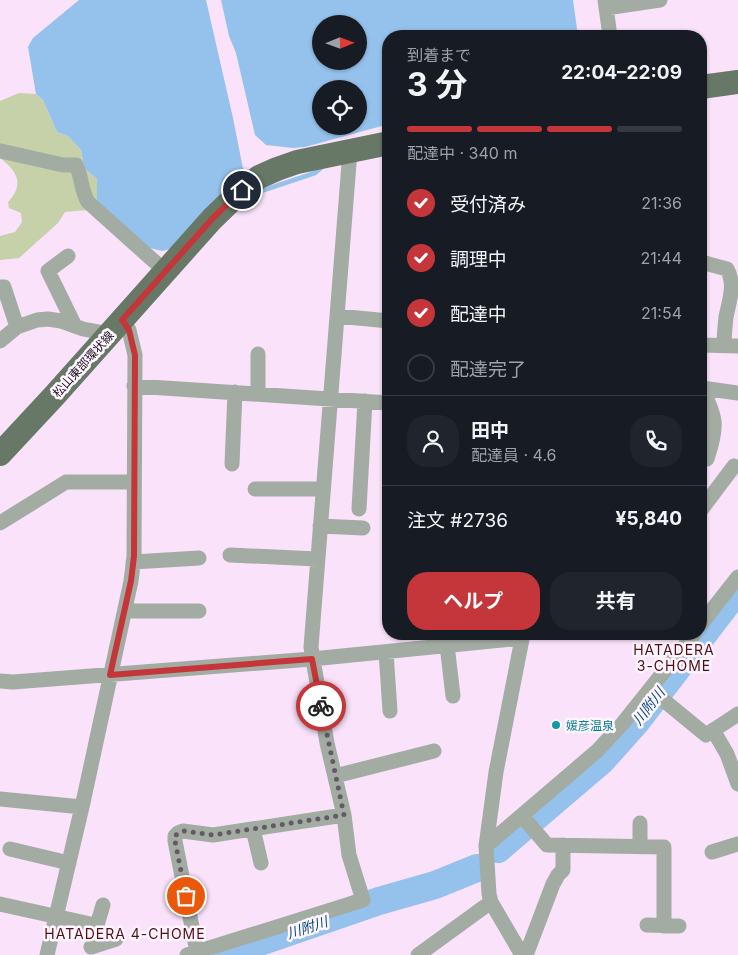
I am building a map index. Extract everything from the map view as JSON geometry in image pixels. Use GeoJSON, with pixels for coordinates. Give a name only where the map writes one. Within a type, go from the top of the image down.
{"type":"FeatureCollection","features":[{"type":"Feature","properties":{"kind":"main road"},"geometry":{"type":"LineString","coordinates":[[707,86],[738,82]]}},
{"type":"Feature","properties":{"kind":"main road","name":"松山東部環状線"},"geometry":{"type":"LineString","coordinates":[[0,454],[212,219],[242,190],[259,178],[297,162],[382,144]]}},
{"type":"Feature","properties":{"kind":"street"},"geometry":{"type":"LineString","coordinates":[[609,30],[605,4],[660,0]]}},
{"type":"Feature","properties":{"kind":"street"},"geometry":{"type":"LineString","coordinates":[[1,151],[62,165],[76,165],[80,173],[84,196],[88,202],[165,271]]}},
{"type":"Feature","properties":{"kind":"street"},"geometry":{"type":"LineString","coordinates":[[344,815],[213,835],[184,831],[178,833],[175,836],[192,953],[215,952],[363,900],[349,855],[344,815],[327,743],[311,647],[350,151]]}},
{"type":"Feature","properties":{"kind":"street"},"geometry":{"type":"LineString","coordinates":[[68,256],[48,271],[75,326]]}},
{"type":"Feature","properties":{"kind":"street"},"geometry":{"type":"LineString","coordinates":[[707,264],[727,269],[731,275],[731,300],[724,329],[731,346],[707,346]]}},
{"type":"Feature","properties":{"kind":"street"},"geometry":{"type":"LineString","coordinates":[[3,283],[17,327]]}},
{"type":"Feature","properties":{"kind":"street"},"geometry":{"type":"LineString","coordinates":[[337,316],[382,320]]}},
{"type":"Feature","properties":{"kind":"street"},"geometry":{"type":"LineString","coordinates":[[0,341],[17,327],[37,320],[48,319],[61,321],[83,329],[116,327],[129,330],[135,355],[133,562],[131,581],[82,808],[47,955]]}},
{"type":"Feature","properties":{"kind":"street"},"geometry":{"type":"LineString","coordinates":[[258,354],[258,394]]}},
{"type":"Feature","properties":{"kind":"street"},"geometry":{"type":"LineString","coordinates":[[134,386],[382,402]]}},
{"type":"Feature","properties":{"kind":"street"},"geometry":{"type":"LineString","coordinates":[[707,389],[738,393]]}},
{"type":"Feature","properties":{"kind":"street"},"geometry":{"type":"LineString","coordinates":[[232,464],[236,392]]}},
{"type":"Feature","properties":{"kind":"street"},"geometry":{"type":"LineString","coordinates":[[707,400],[714,415],[716,426],[714,439],[707,452]]}},
{"type":"Feature","properties":{"kind":"street"},"geometry":{"type":"LineString","coordinates":[[364,500],[365,401]]}},
{"type":"Feature","properties":{"kind":"street"},"geometry":{"type":"LineString","coordinates":[[707,459],[736,467],[707,503]]}},
{"type":"Feature","properties":{"kind":"street"},"geometry":{"type":"LineString","coordinates":[[0,523],[66,482],[134,482]]}},
{"type":"Feature","properties":{"kind":"street"},"geometry":{"type":"LineString","coordinates":[[255,489],[323,489]]}},
{"type":"Feature","properties":{"kind":"street"},"geometry":{"type":"LineString","coordinates":[[320,526],[363,528]]}},
{"type":"Feature","properties":{"kind":"street"},"geometry":{"type":"LineString","coordinates":[[230,555],[318,559]]}},
{"type":"Feature","properties":{"kind":"street"},"geometry":{"type":"LineString","coordinates":[[133,562],[199,558]]}},
{"type":"Feature","properties":{"kind":"street"},"geometry":{"type":"LineString","coordinates":[[707,617],[738,578]]}},
{"type":"Feature","properties":{"kind":"street"},"geometry":{"type":"LineString","coordinates":[[125,611],[199,612]]}},
{"type":"Feature","properties":{"kind":"street"},"geometry":{"type":"LineString","coordinates":[[0,681],[13,682],[312,659],[492,640]]}},
{"type":"Feature","properties":{"kind":"street"},"geometry":{"type":"LineString","coordinates":[[521,640],[496,772],[486,846],[491,902],[524,955]]}},
{"type":"Feature","properties":{"kind":"street"},"geometry":{"type":"LineString","coordinates":[[486,846],[526,821],[623,723],[655,694],[690,640]]}},
{"type":"Feature","properties":{"kind":"street"},"geometry":{"type":"LineString","coordinates":[[447,646],[453,696]]}},
{"type":"Feature","properties":{"kind":"street"},"geometry":{"type":"LineString","coordinates":[[386,652],[390,712]]}},
{"type":"Feature","properties":{"kind":"street"},"geometry":{"type":"LineString","coordinates":[[655,694],[706,735],[738,714]]}},
{"type":"Feature","properties":{"kind":"street"},"geometry":{"type":"LineString","coordinates":[[713,730],[727,754],[738,784]]}},
{"type":"Feature","properties":{"kind":"street"},"geometry":{"type":"LineString","coordinates":[[335,776],[434,751]]}},
{"type":"Feature","properties":{"kind":"street"},"geometry":{"type":"LineString","coordinates":[[0,799],[82,808]]}},
{"type":"Feature","properties":{"kind":"street"},"geometry":{"type":"LineString","coordinates":[[526,821],[547,845],[664,847],[664,926]]}},
{"type":"Feature","properties":{"kind":"street"},"geometry":{"type":"LineString","coordinates":[[640,823],[640,847]]}},
{"type":"Feature","properties":{"kind":"street"},"geometry":{"type":"LineString","coordinates":[[253,829],[261,862]]}},
{"type":"Feature","properties":{"kind":"street"},"geometry":{"type":"LineString","coordinates":[[712,852],[738,844]]}},
{"type":"Feature","properties":{"kind":"street"},"geometry":{"type":"LineString","coordinates":[[524,955],[553,884],[563,870],[563,845]]}},
{"type":"Feature","properties":{"kind":"street"},"geometry":{"type":"LineString","coordinates":[[10,849],[69,863]]}},
{"type":"Feature","properties":{"kind":"street"},"geometry":{"type":"LineString","coordinates":[[418,955],[491,902]]}},
{"type":"Feature","properties":{"kind":"street"},"geometry":{"type":"LineString","coordinates":[[0,904],[95,925]]}},
{"type":"Feature","properties":{"kind":"street"},"geometry":{"type":"LineString","coordinates":[[103,905],[98,922],[95,925],[96,945],[116,938]]}},
{"type":"Feature","properties":{"kind":"street"},"geometry":{"type":"LineString","coordinates":[[647,926],[679,926]]}},
{"type":"Feature","properties":{"kind":"green space"},"geometry":{"type":"Polygon","coordinates":[[[19,93],[36,94],[43,100],[57,132],[68,136],[81,150],[84,168],[97,179],[97,206],[88,210],[65,212],[58,223],[19,258],[0,260],[0,236],[15,232],[22,222],[21,213],[9,208],[8,202],[16,189],[17,178],[11,168],[0,158],[0,101],[19,93]]]}},
{"type":"Feature","properties":{"kind":"water"},"geometry":{"type":"Polygon","coordinates":[[[79,0],[206,0],[244,174],[174,248],[162,251],[150,248],[97,206],[97,179],[84,168],[81,150],[68,136],[57,132],[43,100],[36,94],[28,47],[33,38],[79,0]]]}},
{"type":"Feature","properties":{"kind":"water"},"geometry":{"type":"Polygon","coordinates":[[[221,0],[573,0],[577,30],[382,30],[382,126],[367,130],[367,80],[312,80],[312,135],[349,135],[305,147],[293,148],[266,145],[255,135],[236,53],[229,36],[221,0]]]}},
{"type":"Feature","properties":{"kind":"waterway"},"geometry":{"type":"LineString","coordinates":[[255,193],[315,173],[322,167]]}},
{"type":"Feature","properties":{"kind":"waterway","name":"川附川"},"geometry":{"type":"LineString","coordinates":[[707,629],[738,589]]}},
{"type":"Feature","properties":{"kind":"waterway","name":"川附川"},"geometry":{"type":"LineString","coordinates":[[498,849],[602,760],[636,722],[699,640]]}},
{"type":"Feature","properties":{"kind":"waterway","name":"川附川"},"geometry":{"type":"LineString","coordinates":[[222,955],[379,901],[435,885],[477,868]]}},
{"type":"Feature","properties":{"kind":"way so far"},"geometry":{"type":"LineString","coordinates":[[186,896],[175,841],[175,836],[178,833],[184,831],[213,835],[344,815],[327,743],[321,706]]}},
{"type":"Feature","properties":{"kind":"place","name":"媛彦温泉"},"geometry":{"type":"Point","coordinates":[556,725]}},
{"type":"Feature","properties":{"kind":"district","name":"HATADERA 3-CHOME"},"geometry":{"type":"Point","coordinates":[674,658]}},
{"type":"Feature","properties":{"kind":"district","name":"HATADERA 4-CHOME"},"geometry":{"type":"Point","coordinates":[125,933]}},
{"type":"Feature","properties":{"kind":"route"},"geometry":{"type":"LineString","coordinates":[[242,190],[212,219],[122,320],[129,330],[135,355],[134,556],[131,581],[110,675],[312,659],[321,706]]}}]}
